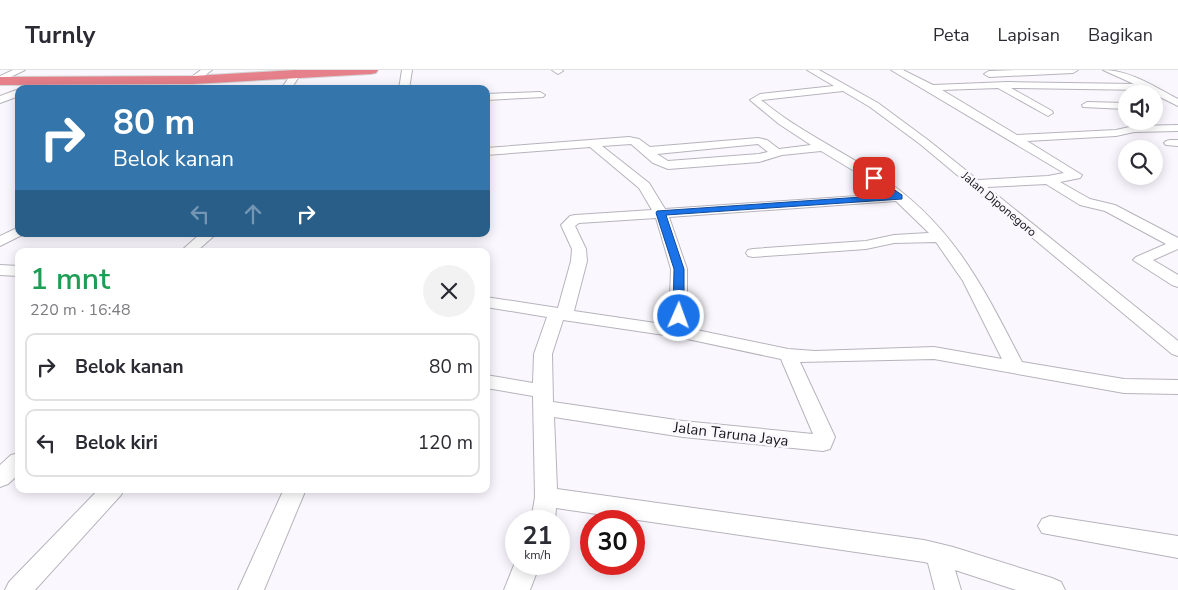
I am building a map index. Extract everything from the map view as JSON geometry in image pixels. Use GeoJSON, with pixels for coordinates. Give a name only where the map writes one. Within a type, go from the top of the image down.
{"type":"FeatureCollection","features":[{"type":"Feature","properties":{"kind":"highway"},"geometry":{"type":"LineString","coordinates":[[0,80],[196,80],[371,70]]}},
{"type":"Feature","properties":{"kind":"street"},"geometry":{"type":"LineString","coordinates":[[0,80],[20,70]]}},
{"type":"Feature","properties":{"kind":"street"},"geometry":{"type":"LineString","coordinates":[[405,85],[407,70]]}},
{"type":"Feature","properties":{"kind":"street","name":"Jalan Diponegoro"},"geometry":{"type":"LineString","coordinates":[[812,70],[846,88],[897,122],[976,184],[1178,350]]}},
{"type":"Feature","properties":{"kind":"street"},"geometry":{"type":"LineString","coordinates":[[896,70],[931,88],[1016,138],[1076,176],[1048,180],[976,184]]}},
{"type":"Feature","properties":{"kind":"street"},"geometry":{"type":"LineString","coordinates":[[1048,113],[988,74],[1073,70]]}},
{"type":"Feature","properties":{"kind":"street"},"geometry":{"type":"LineString","coordinates":[[1109,70],[1132,70]]}},
{"type":"Feature","properties":{"kind":"street"},"geometry":{"type":"LineString","coordinates":[[1109,70],[1143,85]]}},
{"type":"Feature","properties":{"kind":"street"},"geometry":{"type":"LineString","coordinates":[[289,85],[295,75]]}},
{"type":"Feature","properties":{"kind":"street"},"geometry":{"type":"LineString","coordinates":[[32,85],[40,81]]}},
{"type":"Feature","properties":{"kind":"street"},"geometry":{"type":"LineString","coordinates":[[931,88],[1004,85],[1118,87]]}},
{"type":"Feature","properties":{"kind":"street"},"geometry":{"type":"LineString","coordinates":[[846,88],[756,98],[772,114],[874,178],[899,197],[940,237],[964,269],[1015,367]]}},
{"type":"Feature","properties":{"kind":"street"},"geometry":{"type":"LineString","coordinates":[[0,100],[15,94]]}},
{"type":"Feature","properties":{"kind":"street"},"geometry":{"type":"LineString","coordinates":[[490,97],[540,95]]}},
{"type":"Feature","properties":{"kind":"street"},"geometry":{"type":"LineString","coordinates":[[1163,96],[1178,105]]}},
{"type":"Feature","properties":{"kind":"street"},"geometry":{"type":"LineString","coordinates":[[1087,105],[1118,106]]}},
{"type":"Feature","properties":{"kind":"street"},"geometry":{"type":"LineString","coordinates":[[1163,106],[1178,105]]}},
{"type":"Feature","properties":{"kind":"street"},"geometry":{"type":"LineString","coordinates":[[1016,138],[1116,133],[1134,129],[1178,128]]}},
{"type":"Feature","properties":{"kind":"street"},"geometry":{"type":"LineString","coordinates":[[490,152],[591,142],[635,140],[658,162],[668,165],[759,158],[777,153],[824,147]]}},
{"type":"Feature","properties":{"kind":"street"},"geometry":{"type":"LineString","coordinates":[[648,151],[758,141],[763,142],[777,153]]}},
{"type":"Feature","properties":{"kind":"street"},"geometry":{"type":"LineString","coordinates":[[591,142],[644,186],[661,213],[679,269],[678,332]]}},
{"type":"Feature","properties":{"kind":"street"},"geometry":{"type":"LineString","coordinates":[[1048,180],[1085,202],[1110,208],[1178,244]]}},
{"type":"Feature","properties":{"kind":"street"},"geometry":{"type":"LineString","coordinates":[[544,510],[546,497],[543,354],[579,261],[578,249],[568,225],[570,222],[575,219],[588,217],[899,197]]}},
{"type":"Feature","properties":{"kind":"street"},"geometry":{"type":"LineString","coordinates":[[0,242],[15,233]]}},
{"type":"Feature","properties":{"kind":"street"},"geometry":{"type":"LineString","coordinates":[[192,248],[205,237]]}},
{"type":"Feature","properties":{"kind":"street"},"geometry":{"type":"LineString","coordinates":[[753,253],[866,245],[894,239],[940,237]]}},
{"type":"Feature","properties":{"kind":"street"},"geometry":{"type":"LineString","coordinates":[[1178,244],[1141,260],[1178,282]]}},
{"type":"Feature","properties":{"kind":"street"},"geometry":{"type":"LineString","coordinates":[[0,270],[15,272]]}},
{"type":"Feature","properties":{"kind":"street"},"geometry":{"type":"LineString","coordinates":[[490,303],[678,332],[788,355],[815,357],[934,353],[1124,386],[1178,387]]}},
{"type":"Feature","properties":{"kind":"street","name":"Jalan Taruna Jaya"},"geometry":{"type":"LineString","coordinates":[[543,400],[683,429],[823,443],[825,437],[788,355]]}},
{"type":"Feature","properties":{"kind":"street"},"geometry":{"type":"LineString","coordinates":[[490,382],[543,400]]}},
{"type":"Feature","properties":{"kind":"street"},"geometry":{"type":"LineString","coordinates":[[0,478],[15,465]]}},
{"type":"Feature","properties":{"kind":"street"},"geometry":{"type":"LineString","coordinates":[[18,590],[109,493]]}},
{"type":"Feature","properties":{"kind":"street"},"geometry":{"type":"LineString","coordinates":[[251,590],[292,493]]}},
{"type":"Feature","properties":{"kind":"street"},"geometry":{"type":"LineString","coordinates":[[546,497],[938,554],[1052,590]]}},
{"type":"Feature","properties":{"kind":"street"},"geometry":{"type":"LineString","coordinates":[[1050,526],[1178,547]]}},
{"type":"Feature","properties":{"kind":"street"},"geometry":{"type":"LineString","coordinates":[[938,554],[948,590]]}},
{"type":"Feature","properties":{"kind":"street"},"geometry":{"type":"LineString","coordinates":[[516,590],[522,575]]}},
{"type":"Feature","properties":{"kind":"route"},"geometry":{"type":"LineString","coordinates":[[679,316],[679,269],[661,213],[899,197],[874,178]]}}]}
